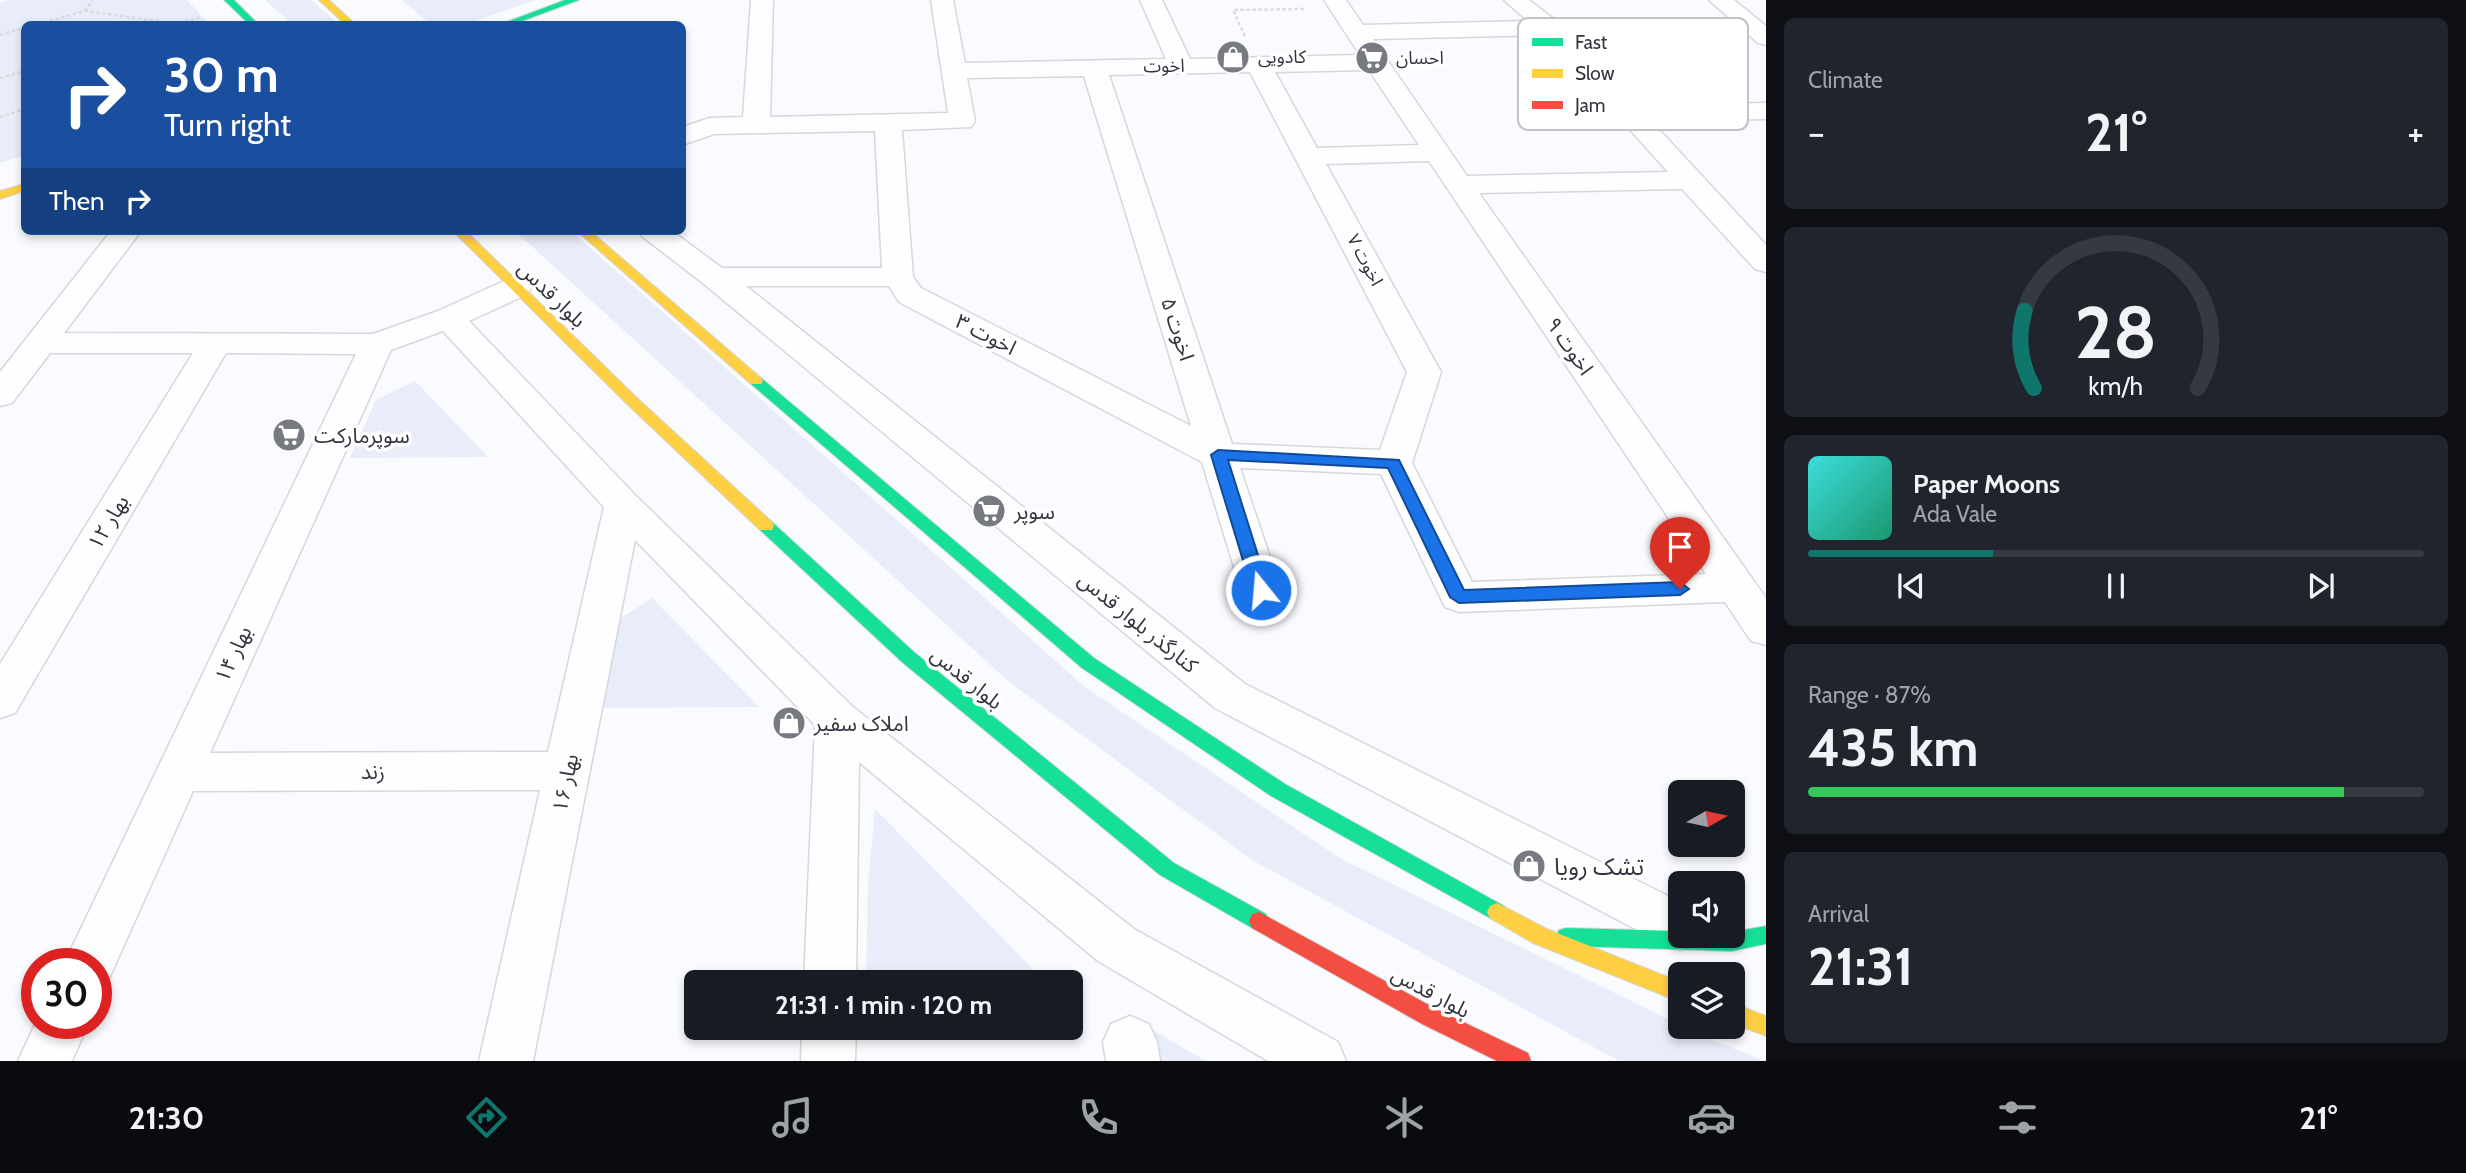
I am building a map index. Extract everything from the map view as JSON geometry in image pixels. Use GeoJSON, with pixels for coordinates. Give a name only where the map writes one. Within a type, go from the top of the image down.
{"type":"FeatureCollection","features":[{"type":"Feature","properties":{"kind":"main road"},"geometry":{"type":"LineString","coordinates":[[229,0],[251,21]]}},
{"type":"Feature","properties":{"kind":"main road"},"geometry":{"type":"LineString","coordinates":[[324,0],[347,21]]}},
{"type":"Feature","properties":{"kind":"main road"},"geometry":{"type":"LineString","coordinates":[[529,20],[574,0]]}},
{"type":"Feature","properties":{"kind":"main road"},"geometry":{"type":"LineString","coordinates":[[0,195],[21,188]]}},
{"type":"Feature","properties":{"kind":"main road","name":"بلوار قدس"},"geometry":{"type":"LineString","coordinates":[[463,235],[631,400],[908,657],[1167,869],[1430,1017],[1520,1061]]}},
{"type":"Feature","properties":{"kind":"main road"},"geometry":{"type":"LineString","coordinates":[[588,235],[863,474],[1088,663],[1278,790],[1540,936],[1668,987]]}},
{"type":"Feature","properties":{"kind":"main road"},"geometry":{"type":"LineString","coordinates":[[1540,936],[1668,935]]}},
{"type":"Feature","properties":{"kind":"main road"},"geometry":{"type":"LineString","coordinates":[[1745,939],[1766,935]]}},
{"type":"Feature","properties":{"kind":"main road"},"geometry":{"type":"LineString","coordinates":[[1745,1018],[1766,1027]]}},
{"type":"Feature","properties":{"kind":"street"},"geometry":{"type":"LineString","coordinates":[[755,125],[762,0]]}},
{"type":"Feature","properties":{"kind":"street"},"geometry":{"type":"LineString","coordinates":[[686,135],[710,126],[962,121],[942,0]]}},
{"type":"Feature","properties":{"kind":"street"},"geometry":{"type":"LineString","coordinates":[[1151,0],[1181,65]]}},
{"type":"Feature","properties":{"kind":"street"},"geometry":{"type":"LineString","coordinates":[[1515,0],[1538,18]]}},
{"type":"Feature","properties":{"kind":"street"},"geometry":{"type":"LineString","coordinates":[[1720,0],[1742,18]]}},
{"type":"Feature","properties":{"kind":"street","name":"اخوت ۹"},"geometry":{"type":"LineString","coordinates":[[1338,5],[1766,630]]}},
{"type":"Feature","properties":{"kind":"street"},"geometry":{"type":"LineString","coordinates":[[1748,23],[1766,38]]}},
{"type":"Feature","properties":{"kind":"street"},"geometry":{"type":"LineString","coordinates":[[1356,32],[1518,29]]}},
{"type":"Feature","properties":{"kind":"street","name":"اخوت"},"geometry":{"type":"LineString","coordinates":[[952,71],[1375,62]]}},
{"type":"Feature","properties":{"kind":"street","name":"اخوت ۷"},"geometry":{"type":"LineString","coordinates":[[1258,64],[1424,372],[1394,463]]}},
{"type":"Feature","properties":{"kind":"street","name":"اخوت ۵"},"geometry":{"type":"LineString","coordinates":[[1094,67],[1261,590]]}},
{"type":"Feature","properties":{"kind":"street"},"geometry":{"type":"LineString","coordinates":[[1748,111],[1766,111]]}},
{"type":"Feature","properties":{"kind":"street"},"geometry":{"type":"LineString","coordinates":[[715,277],[898,277],[888,122]]}},
{"type":"Feature","properties":{"kind":"street"},"geometry":{"type":"LineString","coordinates":[[1645,130],[1766,263]]}},
{"type":"Feature","properties":{"kind":"street"},"geometry":{"type":"LineString","coordinates":[[1309,156],[1437,153]]}},
{"type":"Feature","properties":{"kind":"street"},"geometry":{"type":"LineString","coordinates":[[1459,185],[1690,180]]}},
{"type":"Feature","properties":{"kind":"street"},"geometry":{"type":"LineString","coordinates":[[0,395],[123,235]]}},
{"type":"Feature","properties":{"kind":"street","name":"کنارگذر بلوار قدس"},"geometry":{"type":"LineString","coordinates":[[658,235],[715,277],[1230,696],[1668,921]]}},
{"type":"Feature","properties":{"kind":"street","name":"اخوت ۳"},"geometry":{"type":"LineString","coordinates":[[898,277],[910,295],[1218,455]]}},
{"type":"Feature","properties":{"kind":"street"},"geometry":{"type":"LineString","coordinates":[[40,343],[377,344],[449,318],[515,288]]}},
{"type":"Feature","properties":{"kind":"street"},"geometry":{"type":"LineString","coordinates":[[449,318],[623,505],[836,719],[1116,945],[1320,1061]]}},
{"type":"Feature","properties":{"kind":"street","name":"بهار ۱۲"},"geometry":{"type":"LineString","coordinates":[[0,701],[216,343]]}},
{"type":"Feature","properties":{"kind":"street","name":"بهار ۱۴"},"geometry":{"type":"LineString","coordinates":[[97,948],[377,344]]}},
{"type":"Feature","properties":{"kind":"street"},"geometry":{"type":"LineString","coordinates":[[1218,455],[1394,463],[1459,597],[1736,587]]}},
{"type":"Feature","properties":{"kind":"street","name":"بهار ۱۶"},"geometry":{"type":"LineString","coordinates":[[506,1061],[623,505]]}},
{"type":"Feature","properties":{"kind":"street"},"geometry":{"type":"LineString","coordinates":[[830,970],[836,719]]}},
{"type":"Feature","properties":{"kind":"street","name":"زند"},"geometry":{"type":"LineString","coordinates":[[179,772],[567,771]]}},
{"type":"Feature","properties":{"kind":"street"},"geometry":{"type":"LineString","coordinates":[[45,1061],[55,1039]]}},
{"type":"Feature","properties":{"kind":"street"},"geometry":{"type":"LineString","coordinates":[[828,1061],[829,1040]]}},
{"type":"Feature","properties":{"kind":"path"},"geometry":{"type":"LineString","coordinates":[[85,11],[93,0]]}},
{"type":"Feature","properties":{"kind":"path"},"geometry":{"type":"LineString","coordinates":[[1258,64],[1233,10],[1338,5]]}},
{"type":"Feature","properties":{"kind":"path"},"geometry":{"type":"LineString","coordinates":[[49,21],[85,11],[157,21]]}},
{"type":"Feature","properties":{"kind":"path"},"geometry":{"type":"LineString","coordinates":[[0,35],[21,29]]}},
{"type":"Feature","properties":{"kind":"path"},"geometry":{"type":"LineString","coordinates":[[0,78],[21,72]]}},
{"type":"Feature","properties":{"kind":"path"},"geometry":{"type":"LineString","coordinates":[[0,117],[21,110]]}},
{"type":"Feature","properties":{"kind":"shaded area"},"geometry":{"type":"Polygon","coordinates":[[[10,0],[187,0],[206,21],[21,21],[21,156],[0,163],[0,3],[10,0]]]}},
{"type":"Feature","properties":{"kind":"shaded area"},"geometry":{"type":"Polygon","coordinates":[[[265,0],[311,0],[336,21],[289,21],[265,0]]]}},
{"type":"Feature","properties":{"kind":"shaded area"},"geometry":{"type":"Polygon","coordinates":[[[402,0],[536,0],[475,21],[426,21],[402,0]]]}},
{"type":"Feature","properties":{"kind":"shaded area"},"geometry":{"type":"Polygon","coordinates":[[[519,235],[576,235],[1085,687],[1341,859],[1668,1019],[1668,1039],[1710,1039],[1765,1061],[1619,1061],[1252,860],[1008,681],[519,235]]]}},
{"type":"Feature","properties":{"kind":"shaded area"},"geometry":{"type":"Polygon","coordinates":[[[415,381],[488,457],[350,458],[376,400],[415,381]]]}},
{"type":"Feature","properties":{"kind":"shaded area"},"geometry":{"type":"Polygon","coordinates":[[[652,598],[759,707],[592,708],[610,625],[652,598]]]}},
{"type":"Feature","properties":{"kind":"shaded area"},"geometry":{"type":"Polygon","coordinates":[[[875,809],[1034,970],[866,970],[868,885],[875,809]]]}},
{"type":"Feature","properties":{"kind":"shaded area"},"geometry":{"type":"Polygon","coordinates":[[[1149,1028],[1206,1061],[1154,1061],[1149,1028]]]}},
{"type":"Feature","properties":{"kind":"traffic: fast"},"geometry":{"type":"LineString","coordinates":[[229,0],[251,21]]}},
{"type":"Feature","properties":{"kind":"traffic: fast"},"geometry":{"type":"LineString","coordinates":[[514,21],[574,0]]}},
{"type":"Feature","properties":{"kind":"traffic: fast"},"geometry":{"type":"LineString","coordinates":[[756,381],[1088,663],[1278,790],[1497,912]]}},
{"type":"Feature","properties":{"kind":"traffic: fast"},"geometry":{"type":"LineString","coordinates":[[766,526],[908,657],[1167,869],[1259,921]]}},
{"type":"Feature","properties":{"kind":"traffic: fast"},"geometry":{"type":"LineString","coordinates":[[1566,937],[1732,942],[1766,935]]}},
{"type":"Feature","properties":{"kind":"traffic: slow"},"geometry":{"type":"LineString","coordinates":[[324,0],[347,21]]}},
{"type":"Feature","properties":{"kind":"traffic: slow"},"geometry":{"type":"LineString","coordinates":[[0,195],[21,188]]}},
{"type":"Feature","properties":{"kind":"traffic: slow"},"geometry":{"type":"LineString","coordinates":[[463,235],[631,400],[766,526]]}},
{"type":"Feature","properties":{"kind":"traffic: slow"},"geometry":{"type":"LineString","coordinates":[[588,235],[756,381]]}},
{"type":"Feature","properties":{"kind":"traffic: slow"},"geometry":{"type":"LineString","coordinates":[[1497,912],[1540,936],[1668,987]]}},
{"type":"Feature","properties":{"kind":"traffic: slow"},"geometry":{"type":"LineString","coordinates":[[1745,1018],[1766,1026]]}},
{"type":"Feature","properties":{"kind":"traffic: jam"},"geometry":{"type":"LineString","coordinates":[[1259,921],[1430,1017],[1520,1061]]}},
{"type":"Feature","properties":{"kind":"place","name":"کادویی"},"geometry":{"type":"Point","coordinates":[1233,57]}},
{"type":"Feature","properties":{"kind":"place","name":"احسان"},"geometry":{"type":"Point","coordinates":[1372,58]}},
{"type":"Feature","properties":{"kind":"place","name":"سوپرمارکت"},"geometry":{"type":"Point","coordinates":[289,435]}},
{"type":"Feature","properties":{"kind":"place","name":"سوپر"},"geometry":{"type":"Point","coordinates":[989,511]}},
{"type":"Feature","properties":{"kind":"place","name":"املاک سفیر"},"geometry":{"type":"Point","coordinates":[789,723]}},
{"type":"Feature","properties":{"kind":"place","name":"تشک رویا"},"geometry":{"type":"Point","coordinates":[1529,866]}},
{"type":"Feature","properties":{"kind":"route"},"geometry":{"type":"LineString","coordinates":[[1261,590],[1218,455],[1394,463],[1459,597],[1680,589]]}}]}
